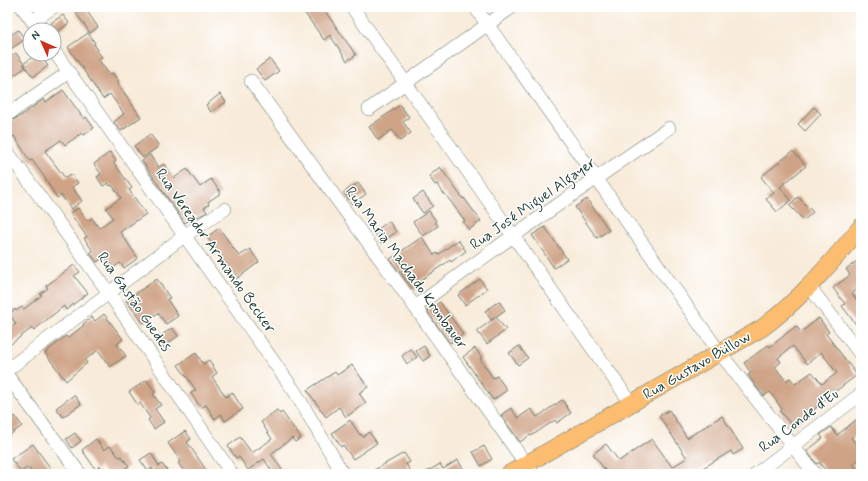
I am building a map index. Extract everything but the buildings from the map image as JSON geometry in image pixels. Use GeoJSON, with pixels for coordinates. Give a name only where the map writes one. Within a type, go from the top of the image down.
{"type":"FeatureCollection","features":[{"type":"Feature","properties":{"kind":"main road","name":"Rua Gustavo Büllow"},"geometry":{"type":"LineString","coordinates":[[509,474],[529,469],[631,403],[762,328],[781,314],[809,286],[861,227]]}},
{"type":"Feature","properties":{"kind":"street"},"geometry":{"type":"LineString","coordinates":[[22,7],[33,22]]}},
{"type":"Feature","properties":{"kind":"street"},"geometry":{"type":"LineString","coordinates":[[40,22],[53,7]]}},
{"type":"Feature","properties":{"kind":"street"},"geometry":{"type":"LineString","coordinates":[[352,7],[631,403]]}},
{"type":"Feature","properties":{"kind":"street"},"geometry":{"type":"LineString","coordinates":[[475,7],[720,353],[815,474]]}},
{"type":"Feature","properties":{"kind":"street"},"geometry":{"type":"LineString","coordinates":[[369,109],[512,7]]}},
{"type":"Feature","properties":{"kind":"street","name":"Rua Vereador Armando Becker"},"geometry":{"type":"LineString","coordinates":[[62,62],[295,392],[343,474]]}},
{"type":"Feature","properties":{"kind":"street"},"geometry":{"type":"LineString","coordinates":[[7,115],[69,72]]}},
{"type":"Feature","properties":{"kind":"street","name":"Rua Maria Machado Kronbauer"},"geometry":{"type":"LineString","coordinates":[[251,81],[415,307],[529,469]]}},
{"type":"Feature","properties":{"kind":"street","name":"Rua José Miguel Algayer"},"geometry":{"type":"LineString","coordinates":[[415,307],[514,236],[670,128]]}},
{"type":"Feature","properties":{"kind":"street","name":"Rua Gastão Guedes"},"geometry":{"type":"LineString","coordinates":[[7,150],[109,293],[232,474]]}},
{"type":"Feature","properties":{"kind":"street"},"geometry":{"type":"LineString","coordinates":[[7,370],[184,236],[225,209]]}},
{"type":"Feature","properties":{"kind":"street"},"geometry":{"type":"LineString","coordinates":[[809,286],[861,355]]}},
{"type":"Feature","properties":{"kind":"street"},"geometry":{"type":"LineString","coordinates":[[7,375],[80,474]]}},
{"type":"Feature","properties":{"kind":"street","name":"Rua Conde d'Eu"},"geometry":{"type":"LineString","coordinates":[[756,474],[861,394]]}}]}
